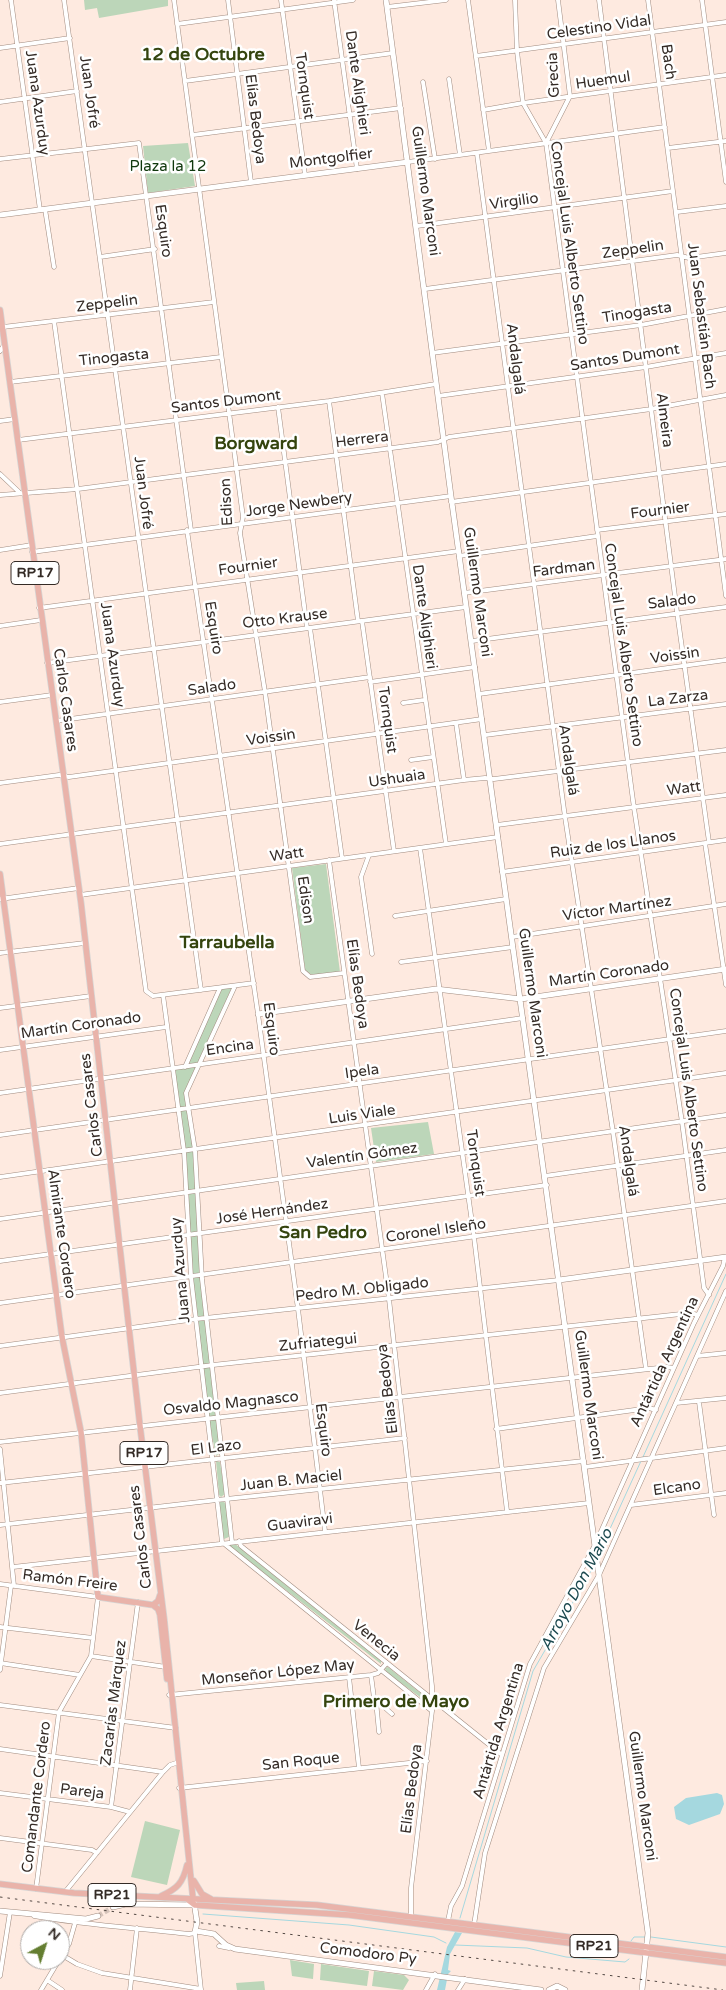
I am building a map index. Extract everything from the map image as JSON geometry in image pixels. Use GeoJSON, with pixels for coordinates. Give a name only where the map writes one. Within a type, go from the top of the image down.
{"type":"FeatureCollection","features":[{"type":"Feature","properties":{"kind":"main road","name":"Carlos Casares"},"geometry":{"type":"LineString","coordinates":[[0,310],[3,327],[2,345],[10,382],[18,440],[22,492],[32,545],[80,895],[146,1467],[192,1901]]}},
{"type":"Feature","properties":{"kind":"main road","name":"Almirante Cordero"},"geometry":{"type":"LineString","coordinates":[[0,874],[56,1296],[62,1337],[81,1432],[98,1597]]}},
{"type":"Feature","properties":{"kind":"main road"},"geometry":{"type":"LineString","coordinates":[[153,1605],[158,1601],[160,1593]]}},
{"type":"Feature","properties":{"kind":"main road","name":"Ramón Freire"},"geometry":{"type":"LineString","coordinates":[[98,1597],[153,1605]]}},
{"type":"Feature","properties":{"kind":"main road","name":"Carlos Casares"},"geometry":{"type":"LineString","coordinates":[[153,1605],[158,1609],[160,1615],[171,1695]]}},
{"type":"Feature","properties":{"kind":"main road","name":"Carlos Casares"},"geometry":{"type":"LineString","coordinates":[[174,1728],[176,1764],[180,1787]]}},
{"type":"Feature","properties":{"kind":"main road"},"geometry":{"type":"LineString","coordinates":[[159,1898],[179,1886],[189,1866]]}},
{"type":"Feature","properties":{"kind":"main road","name":"RP17"},"geometry":{"type":"LineString","coordinates":[[189,1866],[199,1890],[215,1900]]}},
{"type":"Feature","properties":{"kind":"main road","name":"RP21"},"geometry":{"type":"LineString","coordinates":[[0,1884],[65,1892],[318,1911],[434,1926],[455,1925],[647,1950],[726,1957]]}},
{"type":"Feature","properties":{"kind":"main road","name":"RP21"},"geometry":{"type":"LineString","coordinates":[[192,1901],[215,1900],[317,1905],[448,1921],[455,1925]]}},
{"type":"Feature","properties":{"kind":"main road"},"geometry":{"type":"LineString","coordinates":[[434,1926],[448,1921]]}},
{"type":"Feature","properties":{"kind":"main road","name":"RP21"},"geometry":{"type":"LineString","coordinates":[[462,1926],[474,1925],[726,1963]]}},
{"type":"Feature","properties":{"kind":"street","name":"Juana Azurduy"},"geometry":{"type":"LineString","coordinates":[[11,0],[33,155],[54,266]]}},
{"type":"Feature","properties":{"kind":"street","name":"Juan Jofré"},"geometry":{"type":"LineString","coordinates":[[64,0],[200,990]]}},
{"type":"Feature","properties":{"kind":"street","name":"Edison"},"geometry":{"type":"LineString","coordinates":[[174,0],[236,468],[242,524],[240,530],[282,807],[303,971],[310,977],[344,973]]}},
{"type":"Feature","properties":{"kind":"street","name":"Elías Bedoya"},"geometry":{"type":"LineString","coordinates":[[228,0],[251,182]]}},
{"type":"Feature","properties":{"kind":"street","name":"Tornquist"},"geometry":{"type":"LineString","coordinates":[[281,0],[305,175]]}},
{"type":"Feature","properties":{"kind":"street"},"geometry":{"type":"LineString","coordinates":[[177,24],[334,1],[353,0]]}},
{"type":"Feature","properties":{"kind":"street","name":"Guillermo Marconi"},"geometry":{"type":"LineString","coordinates":[[386,0],[417,226],[451,499],[546,1176],[595,1552],[647,1924],[647,1950],[642,1990]]}},
{"type":"Feature","properties":{"kind":"street"},"geometry":{"type":"LineString","coordinates":[[387,7],[446,0]]}},
{"type":"Feature","properties":{"kind":"street"},"geometry":{"type":"LineString","coordinates":[[468,0],[489,151]]}},
{"type":"Feature","properties":{"kind":"street","name":"Concejal Luis Alberto Settino"},"geometry":{"type":"LineString","coordinates":[[515,0],[517,50],[523,102],[546,144],[621,718],[676,1080],[704,1288],[709,1295]]}},
{"type":"Feature","properties":{"kind":"street","name":"Grecia"},"geometry":{"type":"LineString","coordinates":[[546,144],[570,96],[558,0]]}},
{"type":"Feature","properties":{"kind":"street","name":"Almeira"},"geometry":{"type":"LineString","coordinates":[[599,0],[684,666],[703,798],[714,906],[726,985]]}},
{"type":"Feature","properties":{"kind":"street","name":"Bach"},"geometry":{"type":"LineString","coordinates":[[648,0],[665,127]]}},
{"type":"Feature","properties":{"kind":"street"},"geometry":{"type":"LineString","coordinates":[[702,0],[726,182]]}},
{"type":"Feature","properties":{"kind":"street","name":"Dante Alighieri"},"geometry":{"type":"LineString","coordinates":[[334,1],[358,168]]}},
{"type":"Feature","properties":{"kind":"street","name":"Celestino Vidal"},"geometry":{"type":"LineString","coordinates":[[476,56],[726,22]]}},
{"type":"Feature","properties":{"kind":"street"},"geometry":{"type":"LineString","coordinates":[[0,48],[70,38]]}},
{"type":"Feature","properties":{"kind":"street"},"geometry":{"type":"LineString","coordinates":[[185,81],[394,53]]}},
{"type":"Feature","properties":{"kind":"street","name":"Huemul"},"geometry":{"type":"LineString","coordinates":[[482,110],[523,102],[726,75]]}},
{"type":"Feature","properties":{"kind":"street"},"geometry":{"type":"LineString","coordinates":[[449,79],[460,155]]}},
{"type":"Feature","properties":{"kind":"street"},"geometry":{"type":"LineString","coordinates":[[423,82],[435,159]]}},
{"type":"Feature","properties":{"kind":"street"},"geometry":{"type":"LineString","coordinates":[[0,102],[77,91]]}},
{"type":"Feature","properties":{"kind":"street"},"geometry":{"type":"LineString","coordinates":[[193,136],[401,108]]}},
{"type":"Feature","properties":{"kind":"street","name":"Montgolfier"},"geometry":{"type":"LineString","coordinates":[[0,215],[477,154],[665,127]]}},
{"type":"Feature","properties":{"kind":"street","name":"Juan Sebastián Bach"},"geometry":{"type":"LineString","coordinates":[[665,127],[715,515],[724,560],[726,596]]}},
{"type":"Feature","properties":{"kind":"street"},"geometry":{"type":"LineString","coordinates":[[668,148],[726,141]]}},
{"type":"Feature","properties":{"kind":"street","name":"Esquiro"},"geometry":{"type":"LineString","coordinates":[[85,148],[139,143],[163,308],[184,476],[195,586],[254,983],[298,1309],[325,1531]]}},
{"type":"Feature","properties":{"kind":"street"},"geometry":{"type":"LineString","coordinates":[[0,159],[85,148]]}},
{"type":"Feature","properties":{"kind":"street","name":"Andalgalá"},"geometry":{"type":"LineString","coordinates":[[477,154],[530,545],[564,816],[613,1132],[646,1369]]}},
{"type":"Feature","properties":{"kind":"street","name":"Virgilio"},"geometry":{"type":"LineString","coordinates":[[417,226],[674,191]]}},
{"type":"Feature","properties":{"kind":"street"},"geometry":{"type":"LineString","coordinates":[[677,212],[726,206]]}},
{"type":"Feature","properties":{"kind":"street"},"geometry":{"type":"LineString","coordinates":[[100,257],[155,249]]}},
{"type":"Feature","properties":{"kind":"street","name":"Zeppelin"},"geometry":{"type":"LineString","coordinates":[[425,289],[677,255],[683,257],[726,253]]}},
{"type":"Feature","properties":{"kind":"street","name":"Zeppelin"},"geometry":{"type":"LineString","coordinates":[[3,327],[214,302]]}},
{"type":"Feature","properties":{"kind":"street","name":"Tinogasta"},"geometry":{"type":"LineString","coordinates":[[432,353],[641,325],[726,309]]}},
{"type":"Feature","properties":{"kind":"street","name":"Juana Azurduy"},"geometry":{"type":"LineString","coordinates":[[54,321],[146,991],[150,996],[163,995],[184,1151],[191,1277],[222,1542]]}},
{"type":"Feature","properties":{"kind":"street"},"geometry":{"type":"LineString","coordinates":[[0,351],[2,345]]}},
{"type":"Feature","properties":{"kind":"street","name":"Santos Dumont"},"geometry":{"type":"LineString","coordinates":[[438,396],[646,367],[726,353]]}},
{"type":"Feature","properties":{"kind":"street","name":"Tinogasta"},"geometry":{"type":"LineString","coordinates":[[10,382],[221,357]]}},
{"type":"Feature","properties":{"kind":"street","name":"Santos Dumont"},"geometry":{"type":"LineString","coordinates":[[18,440],[329,401],[436,384]]}},
{"type":"Feature","properties":{"kind":"street","name":"Dante Alighieri"},"geometry":{"type":"LineString","coordinates":[[382,393],[420,674],[446,844]]}},
{"type":"Feature","properties":{"kind":"street","name":"Herrera"},"geometry":{"type":"LineString","coordinates":[[0,495],[78,489],[390,448],[444,440],[449,437],[651,409],[726,395]]}},
{"type":"Feature","properties":{"kind":"street","name":"Tornquist"},"geometry":{"type":"LineString","coordinates":[[329,401],[350,566],[370,680],[394,851]]}},
{"type":"Feature","properties":{"kind":"street"},"geometry":{"type":"LineString","coordinates":[[278,407],[299,572],[318,685],[342,858]]}},
{"type":"Feature","properties":{"kind":"street"},"geometry":{"type":"LineString","coordinates":[[0,421],[14,419]]}},
{"type":"Feature","properties":{"kind":"street","name":"Jorge Newbery"},"geometry":{"type":"LineString","coordinates":[[32,552],[397,503],[522,492],[726,464]]}},
{"type":"Feature","properties":{"kind":"street"},"geometry":{"type":"LineString","coordinates":[[0,474],[22,492]]}},
{"type":"Feature","properties":{"kind":"street","name":"Fournier"},"geometry":{"type":"LineString","coordinates":[[597,530],[726,514]]}},
{"type":"Feature","properties":{"kind":"street","name":"Fournier"},"geometry":{"type":"LineString","coordinates":[[40,608],[299,572],[597,536]]}},
{"type":"Feature","properties":{"kind":"street"},"geometry":{"type":"LineString","coordinates":[[0,550],[32,545]]}},
{"type":"Feature","properties":{"kind":"street","name":"Fardman"},"geometry":{"type":"LineString","coordinates":[[464,593],[724,560]]}},
{"type":"Feature","properties":{"kind":"street","name":"Salado"},"geometry":{"type":"LineString","coordinates":[[472,641],[726,606]]}},
{"type":"Feature","properties":{"kind":"street","name":"Otto Krause"},"geometry":{"type":"LineString","coordinates":[[47,663],[466,607]]}},
{"type":"Feature","properties":{"kind":"street"},"geometry":{"type":"LineString","coordinates":[[0,626],[41,620]]}},
{"type":"Feature","properties":{"kind":"street","name":"Voissin"},"geometry":{"type":"LineString","coordinates":[[479,694],[726,660]]}},
{"type":"Feature","properties":{"kind":"street","name":"Salado"},"geometry":{"type":"LineString","coordinates":[[56,721],[318,685],[475,667]]}},
{"type":"Feature","properties":{"kind":"street"},"geometry":{"type":"LineString","coordinates":[[0,702],[52,695]]}},
{"type":"Feature","properties":{"kind":"street"},"geometry":{"type":"LineString","coordinates":[[403,703],[424,700]]}},
{"type":"Feature","properties":{"kind":"street","name":"La Zarza"},"geometry":{"type":"LineString","coordinates":[[485,735],[726,704]]}},
{"type":"Feature","properties":{"kind":"street","name":"Voissin"},"geometry":{"type":"LineString","coordinates":[[63,776],[69,778],[482,719]]}},
{"type":"Feature","properties":{"kind":"street"},"geometry":{"type":"LineString","coordinates":[[456,723],[464,780]]}},
{"type":"Feature","properties":{"kind":"street","name":"Ushuaia"},"geometry":{"type":"LineString","coordinates":[[71,836],[464,780],[559,772],[726,750]]}},
{"type":"Feature","properties":{"kind":"street"},"geometry":{"type":"LineString","coordinates":[[411,760],[433,756]]}},
{"type":"Feature","properties":{"kind":"street"},"geometry":{"type":"LineString","coordinates":[[0,783],[63,776]]}},
{"type":"Feature","properties":{"kind":"street","name":"Watt"},"geometry":{"type":"LineString","coordinates":[[497,826],[726,795]]}},
{"type":"Feature","properties":{"kind":"street"},"geometry":{"type":"LineString","coordinates":[[0,844],[71,836]]}},
{"type":"Feature","properties":{"kind":"street","name":"Watt"},"geometry":{"type":"LineString","coordinates":[[80,895],[498,837]]}},
{"type":"Feature","properties":{"kind":"street","name":"Ruiz de los Llanos"},"geometry":{"type":"LineString","coordinates":[[502,872],[726,840]]}},
{"type":"Feature","properties":{"kind":"street","name":"Tornquist"},"geometry":{"type":"LineString","coordinates":[[420,848],[474,1237],[507,1511]]}},
{"type":"Feature","properties":{"kind":"street"},"geometry":{"type":"LineString","coordinates":[[369,855],[361,877],[372,954]]}},
{"type":"Feature","properties":{"kind":"street","name":"Elías Bedoya"},"geometry":{"type":"LineString","coordinates":[[329,860],[395,1346],[432,1700],[427,1761],[410,1888],[411,1916]]}},
{"type":"Feature","properties":{"kind":"street"},"geometry":{"type":"LineString","coordinates":[[2,899],[79,888]]}},
{"type":"Feature","properties":{"kind":"street"},"geometry":{"type":"LineString","coordinates":[[395,916],[506,899]]}},
{"type":"Feature","properties":{"kind":"street","name":"Víctor Martínez"},"geometry":{"type":"LineString","coordinates":[[512,937],[726,904]]}},
{"type":"Feature","properties":{"kind":"street"},"geometry":{"type":"LineString","coordinates":[[0,953],[85,942]]}},
{"type":"Feature","properties":{"kind":"street"},"geometry":{"type":"LineString","coordinates":[[401,962],[513,947]]}},
{"type":"Feature","properties":{"kind":"street","name":"Martín Coronado"},"geometry":{"type":"LineString","coordinates":[[258,1014],[440,989],[521,999],[725,969]]}},
{"type":"Feature","properties":{"kind":"street"},"geometry":{"type":"LineString","coordinates":[[163,995],[254,983]]}},
{"type":"Feature","properties":{"kind":"street","name":"Juana Azurduy"},"geometry":{"type":"LineString","coordinates":[[232,1542],[202,1275],[195,1150],[186,1090],[235,986]]}},
{"type":"Feature","properties":{"kind":"street"},"geometry":{"type":"LineString","coordinates":[[185,1067],[220,993],[220,988]]}},
{"type":"Feature","properties":{"kind":"street"},"geometry":{"type":"LineString","coordinates":[[0,1008],[92,996]]}},
{"type":"Feature","properties":{"kind":"street","name":"Encina"},"geometry":{"type":"LineString","coordinates":[[0,1092],[523,1018]]}},
{"type":"Feature","properties":{"kind":"street","name":"Martín Coronado"},"geometry":{"type":"LineString","coordinates":[[0,1050],[166,1027]]}},
{"type":"Feature","properties":{"kind":"street","name":"Ipela"},"geometry":{"type":"LineString","coordinates":[[0,1135],[452,1072],[726,1031]]}},
{"type":"Feature","properties":{"kind":"street","name":"Luis Viale"},"geometry":{"type":"LineString","coordinates":[[0,1177],[535,1102],[726,1073]]}},
{"type":"Feature","properties":{"kind":"street","name":"Valentín Gómez"},"geometry":{"type":"LineString","coordinates":[[0,1219],[726,1115]]}},
{"type":"Feature","properties":{"kind":"street"},"geometry":{"type":"LineString","coordinates":[[546,1176],[726,1150]]}},
{"type":"Feature","properties":{"kind":"street","name":"José Hernández"},"geometry":{"type":"LineString","coordinates":[[0,1261],[547,1185]]}},
{"type":"Feature","properties":{"kind":"street","name":"Coronel Isleño"},"geometry":{"type":"LineString","coordinates":[[0,1303],[625,1217],[726,1201]]}},
{"type":"Feature","properties":{"kind":"street","name":"Pedro M. Obligado"},"geometry":{"type":"LineString","coordinates":[[0,1346],[196,1319],[632,1271],[702,1262],[726,1256]]}},
{"type":"Feature","properties":{"kind":"street","name":"Antártida Argentina"},"geometry":{"type":"LineString","coordinates":[[448,1921],[452,1903],[462,1886],[530,1664],[595,1545],[726,1256]]}},
{"type":"Feature","properties":{"kind":"street","name":"Antártida Argentina"},"geometry":{"type":"LineString","coordinates":[[474,1925],[478,1886],[485,1853],[544,1668],[599,1575],[724,1300],[726,1291]]}},
{"type":"Feature","properties":{"kind":"street","name":"Zufriategui"},"geometry":{"type":"LineString","coordinates":[[0,1393],[213,1365],[690,1313],[698,1315]]}},
{"type":"Feature","properties":{"kind":"street"},"geometry":{"type":"LineString","coordinates":[[697,1356],[726,1353]]}},
{"type":"Feature","properties":{"kind":"street","name":"Osvaldo Magnasco"},"geometry":{"type":"LineString","coordinates":[[0,1442],[646,1369],[674,1368]]}},
{"type":"Feature","properties":{"kind":"street"},"geometry":{"type":"LineString","coordinates":[[676,1402],[698,1402],[726,1398]]}},
{"type":"Feature","properties":{"kind":"street"},"geometry":{"type":"LineString","coordinates":[[698,1402],[714,1515]]}},
{"type":"Feature","properties":{"kind":"street"},"geometry":{"type":"LineString","coordinates":[[496,1429],[650,1408],[656,1410]]}},
{"type":"Feature","properties":{"kind":"street","name":"El Lazo"},"geometry":{"type":"LineString","coordinates":[[2,1483],[405,1438]]}},
{"type":"Feature","properties":{"kind":"street"},"geometry":{"type":"LineString","coordinates":[[651,1458],[726,1448]]}},
{"type":"Feature","properties":{"kind":"street"},"geometry":{"type":"LineString","coordinates":[[0,1449],[2,1483],[13,1567],[13,1586],[5,1627],[0,1670]]}},
{"type":"Feature","properties":{"kind":"street","name":"Juan B. Maciel"},"geometry":{"type":"LineString","coordinates":[[0,1526],[217,1500],[501,1470],[634,1461],[651,1458]]}},
{"type":"Feature","properties":{"kind":"street","name":"Elcano"},"geometry":{"type":"LineString","coordinates":[[631,1505],[726,1493]]}},
{"type":"Feature","properties":{"kind":"street","name":"Guaviravi"},"geometry":{"type":"LineString","coordinates":[[13,1567],[589,1502]]}},
{"type":"Feature","properties":{"kind":"street","name":"Venecia"},"geometry":{"type":"LineString","coordinates":[[239,1541],[241,1546],[386,1664],[502,1755]]}},
{"type":"Feature","properties":{"kind":"street","name":"Venecia"},"geometry":{"type":"LineString","coordinates":[[222,1542],[432,1712]]}},
{"type":"Feature","properties":{"kind":"street","name":"Ramón Freire"},"geometry":{"type":"LineString","coordinates":[[0,1584],[98,1597]]}},
{"type":"Feature","properties":{"kind":"street","name":"Comandante Cordero"},"geometry":{"type":"LineString","coordinates":[[36,1889],[59,1712],[91,1656],[98,1597]]}},
{"type":"Feature","properties":{"kind":"street","name":"Zacarías Márquez"},"geometry":{"type":"LineString","coordinates":[[111,1808],[124,1721],[138,1602]]}},
{"type":"Feature","properties":{"kind":"street"},"geometry":{"type":"LineString","coordinates":[[0,1627],[93,1638]]}},
{"type":"Feature","properties":{"kind":"street"},"geometry":{"type":"LineString","coordinates":[[91,1656],[166,1667]]}},
{"type":"Feature","properties":{"kind":"street"},"geometry":{"type":"LineString","coordinates":[[0,1663],[80,1675]]}},
{"type":"Feature","properties":{"kind":"street","name":"Monseñor López May"},"geometry":{"type":"LineString","coordinates":[[171,1695],[371,1675],[381,1670],[386,1664]]}},
{"type":"Feature","properties":{"kind":"street"},"geometry":{"type":"LineString","coordinates":[[371,1675],[380,1732]]}},
{"type":"Feature","properties":{"kind":"street"},"geometry":{"type":"LineString","coordinates":[[349,1677],[359,1768]]}},
{"type":"Feature","properties":{"kind":"street"},"geometry":{"type":"LineString","coordinates":[[376,1701],[392,1714]]}},
{"type":"Feature","properties":{"kind":"street"},"geometry":{"type":"LineString","coordinates":[[0,1705],[174,1728]]}},
{"type":"Feature","properties":{"kind":"street"},"geometry":{"type":"LineString","coordinates":[[0,1749],[118,1764],[163,1772]]}},
{"type":"Feature","properties":{"kind":"street","name":"San Roque"},"geometry":{"type":"LineString","coordinates":[[180,1787],[427,1761]]}},
{"type":"Feature","properties":{"kind":"street"},"geometry":{"type":"LineString","coordinates":[[65,1892],[163,1772],[170,1765],[176,1764]]}},
{"type":"Feature","properties":{"kind":"street","name":"Pareja"},"geometry":{"type":"LineString","coordinates":[[0,1794],[48,1799],[130,1812]]}},
{"type":"Feature","properties":{"kind":"street"},"geometry":{"type":"LineString","coordinates":[[0,1838],[92,1850],[97,1853]]}},
{"type":"Feature","properties":{"kind":"street"},"geometry":{"type":"LineString","coordinates":[[113,1907],[192,1901]]}},
{"type":"Feature","properties":{"kind":"street","name":"Carlos Casares"},"geometry":{"type":"LineString","coordinates":[[192,1901],[201,1990]]}},
{"type":"Feature","properties":{"kind":"street","name":"Comodoro Py"},"geometry":{"type":"LineString","coordinates":[[0,1911],[86,1919],[98,1916]]}},
{"type":"Feature","properties":{"kind":"street"},"geometry":{"type":"LineString","coordinates":[[0,1976],[9,1912]]}},
{"type":"Feature","properties":{"kind":"street","name":"Comodoro Py"},"geometry":{"type":"LineString","coordinates":[[9,1912],[75,1923],[188,1934],[195,1932],[214,1934],[231,1948],[436,1974],[541,1990]]}},
{"type":"Feature","properties":{"kind":"street"},"geometry":{"type":"LineString","coordinates":[[70,1940],[75,1923]]}},
{"type":"Feature","properties":{"kind":"street"},"geometry":{"type":"LineString","coordinates":[[130,1990],[137,1928]]}},
{"type":"Feature","properties":{"kind":"street"},"geometry":{"type":"LineString","coordinates":[[219,1946],[231,1948]]}},
{"type":"Feature","properties":{"kind":"street"},"geometry":{"type":"LineString","coordinates":[[70,1962],[90,1969],[201,1990]]}},
{"type":"Feature","properties":{"kind":"street"},"geometry":{"type":"LineString","coordinates":[[41,1990],[53,1970]]}},
{"type":"Feature","properties":{"kind":"street"},"geometry":{"type":"LineString","coordinates":[[426,1990],[436,1974]]}},
{"type":"Feature","properties":{"kind":"street"},"geometry":{"type":"LineString","coordinates":[[458,1990],[465,1978]]}},
{"type":"Feature","properties":{"kind":"street"},"geometry":{"type":"LineString","coordinates":[[47,1980],[62,1990]]}},
{"type":"Feature","properties":{"kind":"street"},"geometry":{"type":"LineString","coordinates":[[549,1990],[557,1986],[565,1990]]}},
{"type":"Feature","properties":{"kind":"green space"},"geometry":{"type":"Polygon","coordinates":[[[84,0],[168,0],[168,6],[99,18],[97,8],[85,10],[84,0]]]}},
{"type":"Feature","properties":{"kind":"green space","name":"Plaza la 12"},"geometry":{"type":"Polygon","coordinates":[[[188,143],[195,186],[148,193],[143,146],[188,143]]]}},
{"type":"Feature","properties":{"kind":"green space"},"geometry":{"type":"Polygon","coordinates":[[[326,864],[340,972],[312,975],[305,970],[292,868],[326,864]]]}},
{"type":"Feature","properties":{"kind":"green space"},"geometry":{"type":"Polygon","coordinates":[[[233,985],[184,1093],[193,1150],[200,1276],[217,1417],[219,1454],[216,1456],[208,1416],[193,1276],[184,1149],[173,1069],[185,1067],[189,1063],[220,988],[233,985]]]}},
{"type":"Feature","properties":{"kind":"green space"},"geometry":{"type":"Polygon","coordinates":[[[428,1122],[434,1154],[376,1162],[371,1128],[428,1122]]]}},
{"type":"Feature","properties":{"kind":"green space"},"geometry":{"type":"Polygon","coordinates":[[[216,1461],[220,1462],[225,1494],[221,1497],[219,1495],[216,1461]]]}},
{"type":"Feature","properties":{"kind":"green space"},"geometry":{"type":"Polygon","coordinates":[[[221,1501],[226,1503],[229,1537],[224,1539],[222,1537],[219,1504],[221,1501]]]}},
{"type":"Feature","properties":{"kind":"green space"},"geometry":{"type":"Polygon","coordinates":[[[234,1543],[381,1661],[381,1664],[228,1545],[234,1543]]]}},
{"type":"Feature","properties":{"kind":"green space"},"geometry":{"type":"Polygon","coordinates":[[[388,1667],[428,1699],[428,1703],[386,1672],[385,1668],[388,1667]]]}},
{"type":"Feature","properties":{"kind":"green space"},"geometry":{"type":"Polygon","coordinates":[[[145,1821],[180,1830],[167,1885],[131,1877],[145,1821]]]}},
{"type":"Feature","properties":{"kind":"green space"},"geometry":{"type":"Polygon","coordinates":[[[290,1960],[314,1964],[313,1979],[292,1976],[290,1960]]]}},
{"type":"Feature","properties":{"kind":"green space"},"geometry":{"type":"Polygon","coordinates":[[[321,1964],[369,1971],[367,1986],[320,1980],[321,1964]]]}},
{"type":"Feature","properties":{"kind":"green space"},"geometry":{"type":"Polygon","coordinates":[[[374,1971],[404,1975],[409,1980],[403,1990],[372,1986],[374,1971]]]}},
{"type":"Feature","properties":{"kind":"green space"},"geometry":{"type":"Polygon","coordinates":[[[264,1981],[265,1990],[237,1990],[236,1983],[264,1981]]]}},
{"type":"Feature","properties":{"kind":"water"},"geometry":{"type":"Polygon","coordinates":[[[717,1793],[722,1795],[724,1804],[720,1814],[689,1825],[676,1819],[674,1807],[686,1798],[717,1793]]]}},
{"type":"Feature","properties":{"kind":"water"},"geometry":{"type":"Polygon","coordinates":[[[455,1932],[462,1933],[450,1954],[448,1970],[451,1971],[448,1974],[445,1990],[437,1990],[447,1947],[455,1932]]]}},
{"type":"Feature","properties":{"kind":"waterway","name":"Arroyo Don Mario"},"geometry":{"type":"LineString","coordinates":[[643,1457],[726,1274]]}},
{"type":"Feature","properties":{"kind":"waterway","name":"Arroyo Don Mario"},"geometry":{"type":"LineString","coordinates":[[598,1555],[641,1461]]}},
{"type":"Feature","properties":{"kind":"waterway","name":"Arroyo Don Mario"},"geometry":{"type":"LineString","coordinates":[[460,1918],[533,1671],[595,1564]]}},
{"type":"Feature","properties":{"kind":"waterway"},"geometry":{"type":"LineString","coordinates":[[203,1914],[349,1925],[434,1937],[446,1943]]}},
{"type":"Feature","properties":{"kind":"waterway"},"geometry":{"type":"LineString","coordinates":[[631,1941],[634,1937],[645,1937]]}},
{"type":"Feature","properties":{"kind":"waterway"},"geometry":{"type":"LineString","coordinates":[[651,1937],[726,1947]]}},
{"type":"Feature","properties":{"kind":"waterway"},"geometry":{"type":"LineString","coordinates":[[455,1945],[527,1948],[566,1957],[625,1962],[629,1959]]}},
{"type":"Feature","properties":{"kind":"tunnel"},"geometry":{"type":"LineString","coordinates":[[98,1916],[113,1907]]}},
{"type":"Feature","properties":{"kind":"railway"},"geometry":{"type":"LineString","coordinates":[[0,1897],[723,1990]]}},
{"type":"Feature","properties":{"kind":"district","name":"12 de Octubre"},"geometry":{"type":"Point","coordinates":[203,55]}},
{"type":"Feature","properties":{"kind":"district","name":"Borgward"},"geometry":{"type":"Point","coordinates":[256,444]}},
{"type":"Feature","properties":{"kind":"district","name":"Tarraubella"},"geometry":{"type":"Point","coordinates":[227,943]}},
{"type":"Feature","properties":{"kind":"district","name":"San Pedro"},"geometry":{"type":"Point","coordinates":[323,1233]}},
{"type":"Feature","properties":{"kind":"district","name":"Primero de Mayo"},"geometry":{"type":"Point","coordinates":[396,1702]}}]}
